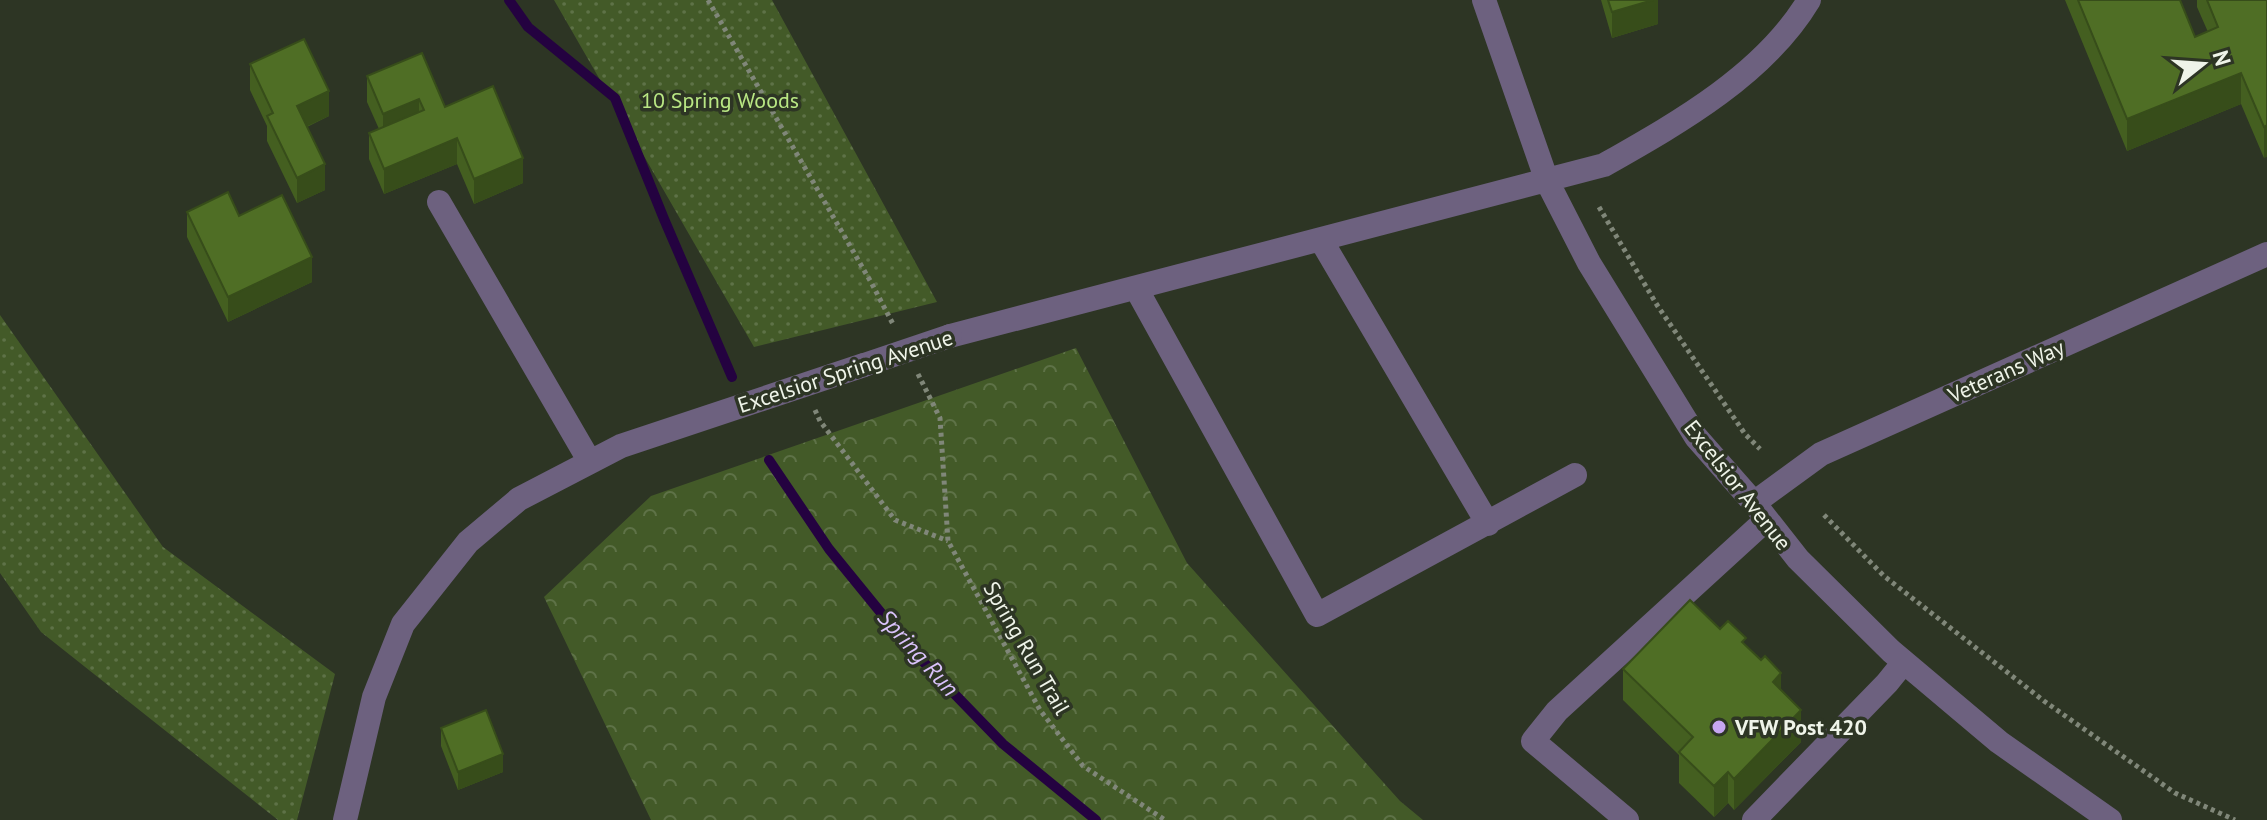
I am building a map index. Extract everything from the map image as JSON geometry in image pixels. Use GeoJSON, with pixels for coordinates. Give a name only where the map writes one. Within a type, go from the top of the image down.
{"type":"FeatureCollection","features":[{"type":"Feature","properties":{"kind":"street","name":"Excelsior Avenue"},"geometry":{"type":"LineString","coordinates":[[1484,0],[1547,181],[1589,263],[1696,437],[1798,559],[1904,662],[1999,742],[2110,820]]}},
{"type":"Feature","properties":{"kind":"street","name":"Excelsior Spring Avenue"},"geometry":{"type":"LineString","coordinates":[[345,820],[374,697],[403,624],[468,542],[519,499],[621,446],[950,336],[1604,165],[1675,124],[1748,72],[1800,15],[1809,0]]}},
{"type":"Feature","properties":{"kind":"street"},"geometry":{"type":"LineString","coordinates":[[439,202],[590,462]]}},
{"type":"Feature","properties":{"kind":"street"},"geometry":{"type":"LineString","coordinates":[[1321,240],[1488,524]]}},
{"type":"Feature","properties":{"kind":"street","name":"Veterans Way"},"geometry":{"type":"LineString","coordinates":[[1627,820],[1533,741],[1557,711],[1821,454],[2267,254]]}},
{"type":"Feature","properties":{"kind":"street"},"geometry":{"type":"LineString","coordinates":[[1136,288],[1317,615],[1575,475]]}},
{"type":"Feature","properties":{"kind":"street"},"geometry":{"type":"LineString","coordinates":[[1754,820],[1904,662]]}},
{"type":"Feature","properties":{"kind":"path"},"geometry":{"type":"LineString","coordinates":[[708,0],[872,284],[899,338]]}},
{"type":"Feature","properties":{"kind":"path"},"geometry":{"type":"LineString","coordinates":[[1599,207],[1657,305],[1745,434],[1760,449]]}},
{"type":"Feature","properties":{"kind":"path","name":"Spring Run Trail"},"geometry":{"type":"LineString","coordinates":[[913,364],[940,418],[948,541],[1040,710],[1083,766],[1165,820]]}},
{"type":"Feature","properties":{"kind":"path"},"geometry":{"type":"LineString","coordinates":[[802,384],[820,421],[895,520],[948,541]]}},
{"type":"Feature","properties":{"kind":"path"},"geometry":{"type":"LineString","coordinates":[[1824,515],[1884,576],[2044,701],[2175,793],[2235,820]]}},
{"type":"Feature","properties":{"kind":"green space","name":"10 Spring Woods"},"geometry":{"type":"Polygon","coordinates":[[[554,0],[772,0],[937,302],[754,347],[554,0]]]}},
{"type":"Feature","properties":{"kind":"green space"},"geometry":{"type":"Polygon","coordinates":[[[0,315],[163,547],[335,674],[297,820],[278,820],[41,632],[0,573],[0,315]]]}},
{"type":"Feature","properties":{"kind":"green space"},"geometry":{"type":"Polygon","coordinates":[[[1076,348],[1187,563],[1400,801],[1423,820],[651,820],[544,597],[651,496],[1076,348]]]}},
{"type":"Feature","properties":{"kind":"building"},"geometry":{"type":"Polygon","coordinates":[[[1608,0],[1653,0],[1612,12],[1608,0]]]}},
{"type":"Feature","properties":{"kind":"building"},"geometry":{"type":"Polygon","coordinates":[[[2078,0],[2180,0],[2195,37],[2218,27],[2207,0],[2267,0],[2267,125],[2264,127],[2241,73],[2127,119],[2078,0]]]}},
{"type":"Feature","properties":{"kind":"building"},"geometry":{"type":"Polygon","coordinates":[[[304,39],[329,91],[297,106],[325,164],[297,178],[267,116],[273,113],[250,64],[304,39]]]}},
{"type":"Feature","properties":{"kind":"building"},"geometry":{"type":"Polygon","coordinates":[[[422,53],[445,107],[493,86],[523,158],[474,179],[457,138],[384,169],[369,133],[424,110],[419,99],[383,114],[367,76],[422,53]]]}},
{"type":"Feature","properties":{"kind":"building"},"geometry":{"type":"Polygon","coordinates":[[[228,192],[239,216],[282,195],[312,257],[228,297],[187,212],[228,192]]]}},
{"type":"Feature","properties":{"kind":"building","name":"VFW Post 420"},"geometry":{"type":"Polygon","coordinates":[[[1690,600],[1720,629],[1728,621],[1746,638],[1742,642],[1761,660],[1765,656],[1781,673],[1773,682],[1801,710],[1734,779],[1728,772],[1714,786],[1679,752],[1693,737],[1623,669],[1690,600]]]}},
{"type":"Feature","properties":{"kind":"building"},"geometry":{"type":"Polygon","coordinates":[[[486,710],[503,754],[458,772],[441,728],[486,710]]]}},
{"type":"Feature","properties":{"kind":"waterway","name":"Spring Run"},"geometry":{"type":"LineString","coordinates":[[509,0],[528,27],[615,98],[732,377]]}},
{"type":"Feature","properties":{"kind":"waterway","name":"Spring Run"},"geometry":{"type":"LineString","coordinates":[[769,460],[829,549],[908,646],[1003,744],[1096,820]]}},
{"type":"Feature","properties":{"kind":"place","name":"VFW Post 420"},"geometry":{"type":"Point","coordinates":[1719,727]}}]}
